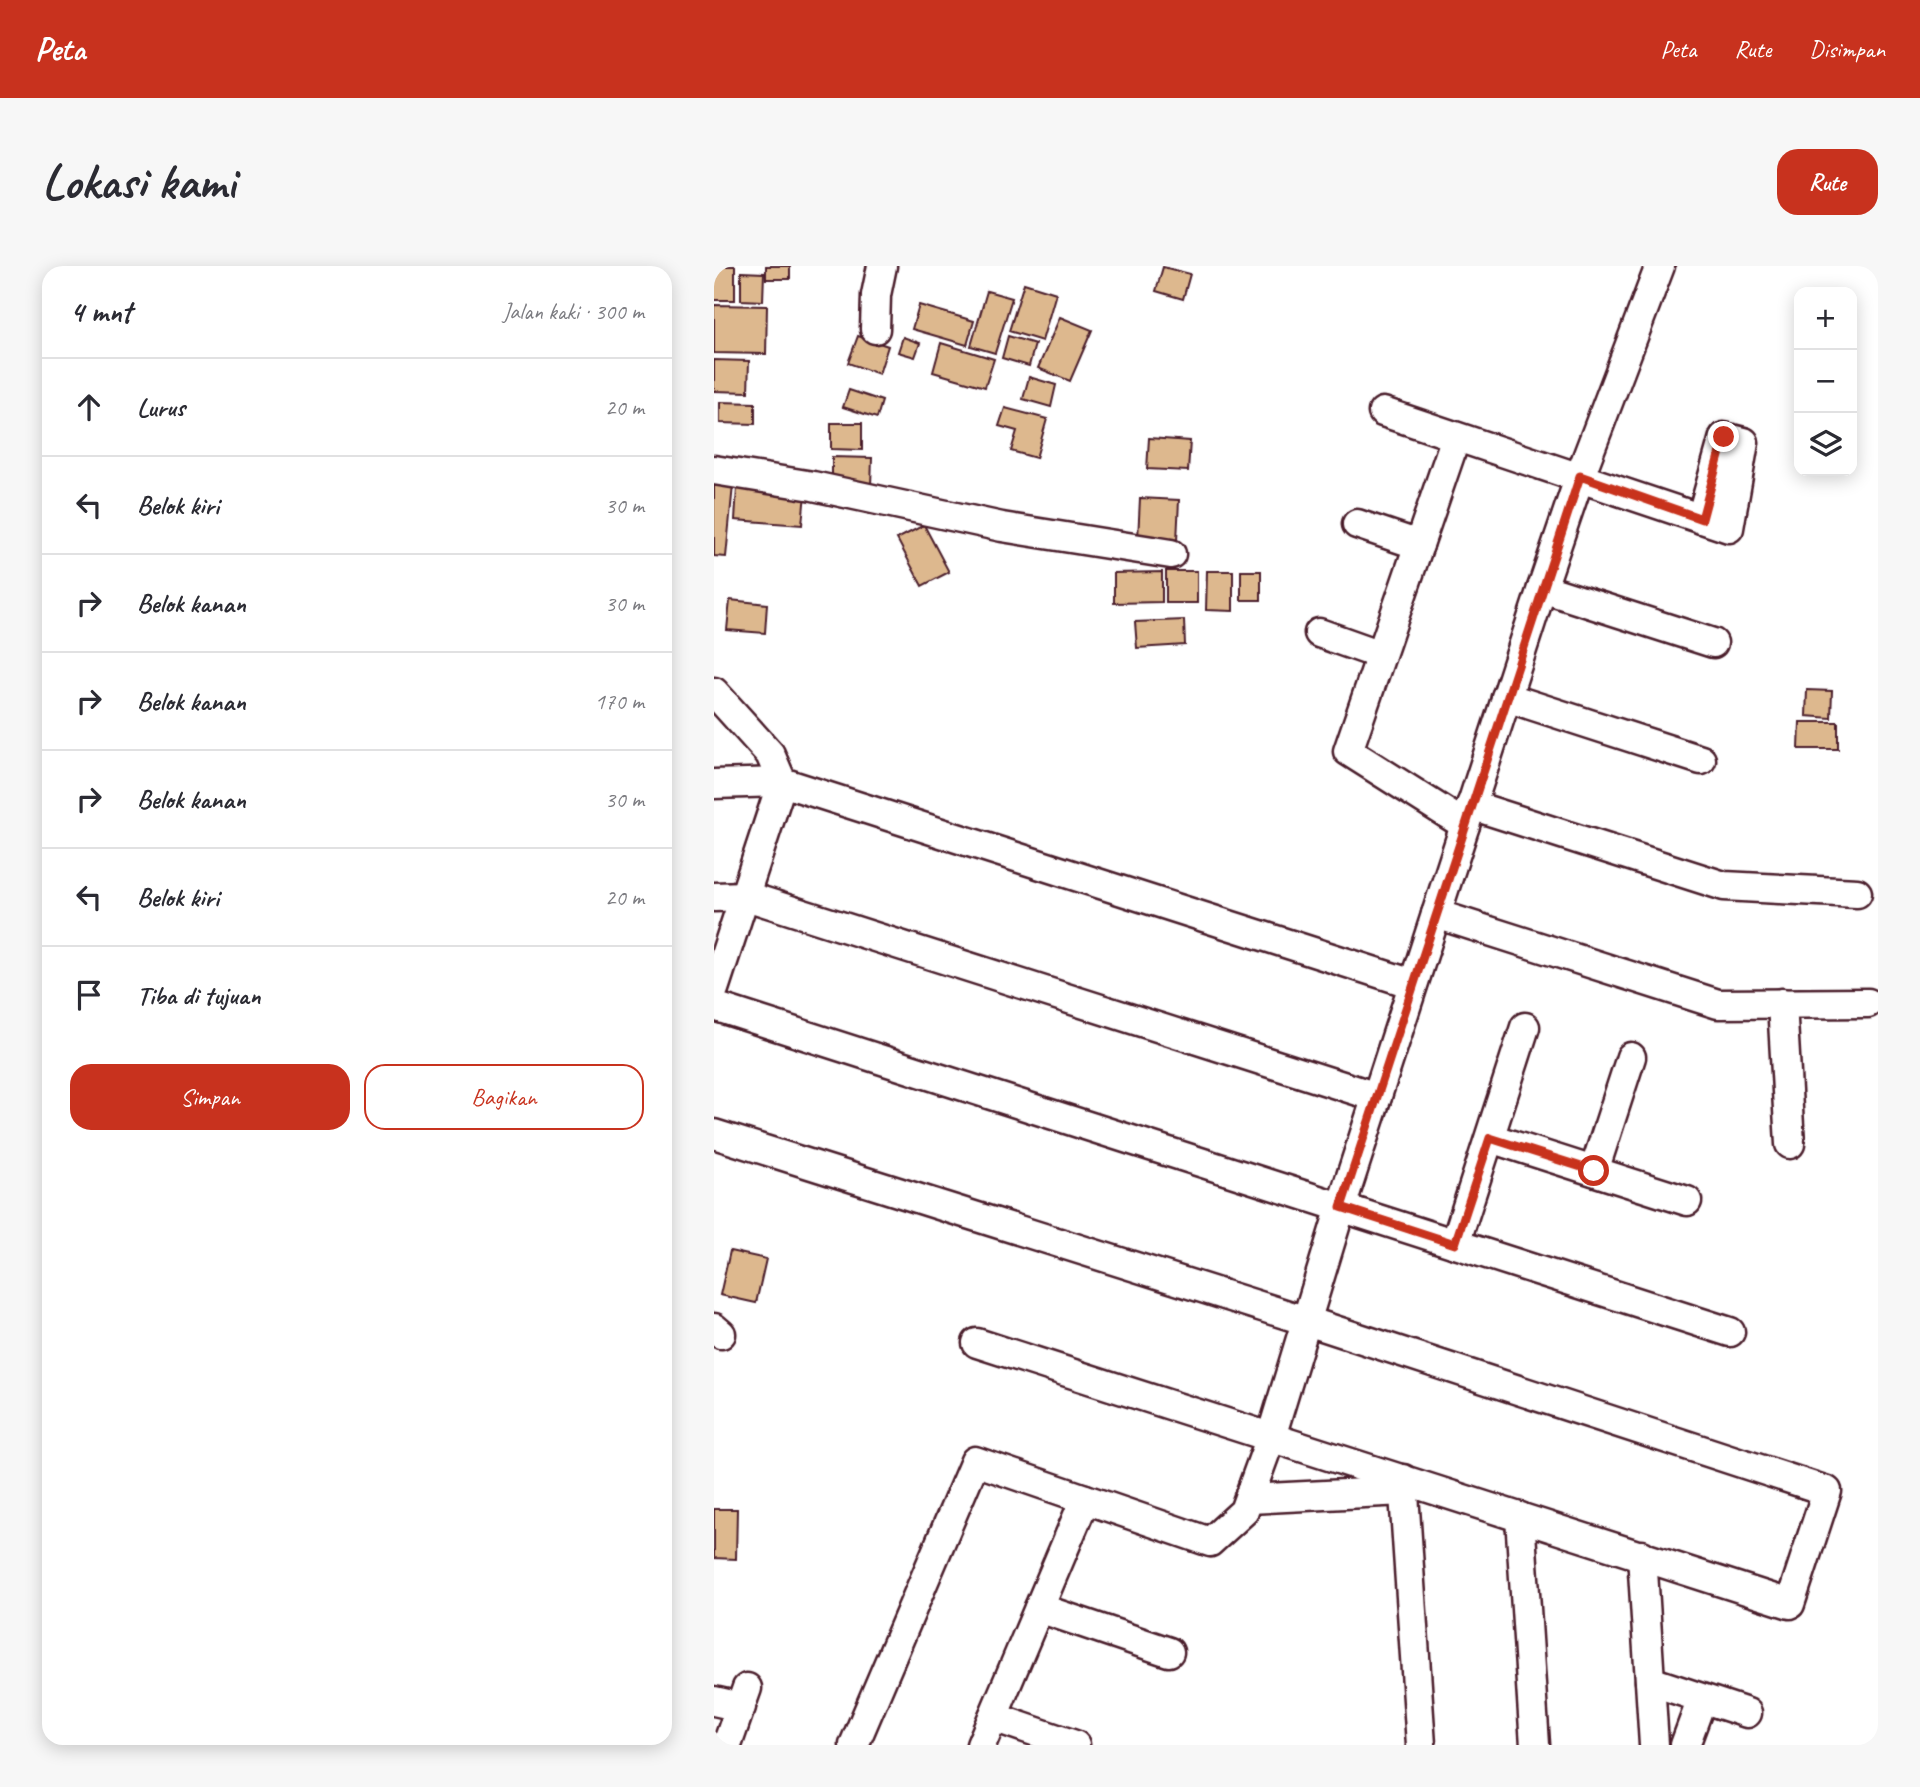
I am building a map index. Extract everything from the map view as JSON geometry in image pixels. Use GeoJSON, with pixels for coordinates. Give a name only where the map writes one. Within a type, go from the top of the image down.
{"type":"FeatureCollection","features":[{"type":"Feature","properties":{"kind":"street"},"geometry":{"type":"LineString","coordinates":[[875,329],[876,295],[882,266]]}},
{"type":"Feature","properties":{"kind":"street"},"geometry":{"type":"LineString","coordinates":[[854,1745],[975,1461],[1210,1542],[1244,1511],[1271,1437],[1341,1207],[1542,588],[1580,476],[1660,266]]}},
{"type":"Feature","properties":{"kind":"street"},"geometry":{"type":"LineString","coordinates":[[1383,412],[1702,519]]}},
{"type":"Feature","properties":{"kind":"street"},"geometry":{"type":"LineString","coordinates":[[1456,436],[1349,751],[1468,815],[1724,886],[1857,893]]}},
{"type":"Feature","properties":{"kind":"street"},"geometry":{"type":"LineString","coordinates":[[714,470],[813,486],[1002,527],[1171,554]]}},
{"type":"Feature","properties":{"kind":"street"},"geometry":{"type":"LineString","coordinates":[[1357,524],[1419,545]]}},
{"type":"Feature","properties":{"kind":"street"},"geometry":{"type":"LineString","coordinates":[[1542,588],[1713,643]]}},
{"type":"Feature","properties":{"kind":"street"},"geometry":{"type":"LineString","coordinates":[[1320,634],[1381,655]]}},
{"type":"Feature","properties":{"kind":"street"},"geometry":{"type":"LineString","coordinates":[[714,692],[770,754],[782,782],[714,989]]}},
{"type":"Feature","properties":{"kind":"street"},"geometry":{"type":"LineString","coordinates":[[1506,697],[1701,760]]}},
{"type":"Feature","properties":{"kind":"street"},"geometry":{"type":"LineString","coordinates":[[714,784],[782,782],[1413,984]]}},
{"type":"Feature","properties":{"kind":"street"},"geometry":{"type":"LineString","coordinates":[[714,897],[746,896],[1377,1097]]}},
{"type":"Feature","properties":{"kind":"street"},"geometry":{"type":"LineString","coordinates":[[1436,914],[1718,1004],[1868,1003]]}},
{"type":"Feature","properties":{"kind":"street"},"geometry":{"type":"LineString","coordinates":[[1782,1003],[1790,1144]]}},
{"type":"Feature","properties":{"kind":"street"},"geometry":{"type":"LineString","coordinates":[[714,1006],[1730,1332]]}},
{"type":"Feature","properties":{"kind":"street"},"geometry":{"type":"LineString","coordinates":[[1455,1244],[1525,1027]]}},
{"type":"Feature","properties":{"kind":"street"},"geometry":{"type":"LineString","coordinates":[[1594,1171],[1631,1058]]}},
{"type":"Feature","properties":{"kind":"street"},"geometry":{"type":"LineString","coordinates":[[714,1134],[1307,1321],[1827,1491],[1790,1604],[1520,1517],[1403,1485],[1271,1437],[977,1343]]}},
{"type":"Feature","properties":{"kind":"street"},"geometry":{"type":"LineString","coordinates":[[1490,1138],[1687,1201]]}},
{"type":"Feature","properties":{"kind":"street"},"geometry":{"type":"LineString","coordinates":[[1249,1499],[1403,1485]]}},
{"type":"Feature","properties":{"kind":"street"},"geometry":{"type":"LineString","coordinates":[[1403,1485],[1421,1745]]}},
{"type":"Feature","properties":{"kind":"street"},"geometry":{"type":"LineString","coordinates":[[981,1745],[1085,1499]]}},
{"type":"Feature","properties":{"kind":"street"},"geometry":{"type":"LineString","coordinates":[[1520,1517],[1535,1745]]}},
{"type":"Feature","properties":{"kind":"street"},"geometry":{"type":"LineString","coordinates":[[1642,1555],[1654,1745]]}},
{"type":"Feature","properties":{"kind":"street"},"geometry":{"type":"LineString","coordinates":[[1039,1608],[1169,1652]]}},
{"type":"Feature","properties":{"kind":"street"},"geometry":{"type":"LineString","coordinates":[[1650,1681],[1747,1713]]}},
{"type":"Feature","properties":{"kind":"street"},"geometry":{"type":"LineString","coordinates":[[714,1700],[744,1698],[727,1745]]}},
{"type":"Feature","properties":{"kind":"street"},"geometry":{"type":"LineString","coordinates":[[1685,1745],[1702,1699]]}},
{"type":"Feature","properties":{"kind":"street"},"geometry":{"type":"LineString","coordinates":[[993,1717],[1075,1745]]}},
{"type":"Feature","properties":{"kind":"building"},"geometry":{"type":"Polygon","coordinates":[[[714,266],[735,266],[735,300],[714,300],[714,266]]]}},
{"type":"Feature","properties":{"kind":"building"},"geometry":{"type":"Polygon","coordinates":[[[766,266],[790,266],[790,279],[766,279],[766,266]]]}},
{"type":"Feature","properties":{"kind":"building"},"geometry":{"type":"Polygon","coordinates":[[[1163,267],[1190,274],[1183,299],[1156,291],[1163,267]]]}},
{"type":"Feature","properties":{"kind":"building"},"geometry":{"type":"Polygon","coordinates":[[[741,272],[764,273],[763,301],[741,300],[741,272]]]}},
{"type":"Feature","properties":{"kind":"building"},"geometry":{"type":"Polygon","coordinates":[[[1024,283],[1056,293],[1042,341],[1009,331],[1024,283]]]}},
{"type":"Feature","properties":{"kind":"building"},"geometry":{"type":"Polygon","coordinates":[[[987,291],[1012,298],[995,353],[971,346],[987,291]]]}},
{"type":"Feature","properties":{"kind":"building"},"geometry":{"type":"Polygon","coordinates":[[[714,305],[767,306],[766,354],[714,353],[714,305]]]}},
{"type":"Feature","properties":{"kind":"building"},"geometry":{"type":"Polygon","coordinates":[[[919,305],[974,321],[967,345],[912,329],[919,305]]]}},
{"type":"Feature","properties":{"kind":"building"},"geometry":{"type":"Polygon","coordinates":[[[1060,317],[1092,330],[1070,381],[1038,368],[1060,317]]]}},
{"type":"Feature","properties":{"kind":"building"},"geometry":{"type":"Polygon","coordinates":[[[858,336],[888,346],[879,374],[848,363],[858,336]]]}},
{"type":"Feature","properties":{"kind":"building"},"geometry":{"type":"Polygon","coordinates":[[[1008,336],[1035,344],[1029,366],[1002,358],[1008,336]]]}},
{"type":"Feature","properties":{"kind":"building"},"geometry":{"type":"Polygon","coordinates":[[[903,337],[920,343],[915,357],[898,352],[903,337]]]}},
{"type":"Feature","properties":{"kind":"building"},"geometry":{"type":"Polygon","coordinates":[[[941,343],[994,359],[985,387],[933,372],[941,343]]]}},
{"type":"Feature","properties":{"kind":"building"},"geometry":{"type":"Polygon","coordinates":[[[714,360],[749,361],[748,392],[714,391],[714,360]]]}},
{"type":"Feature","properties":{"kind":"building"},"geometry":{"type":"Polygon","coordinates":[[[1029,377],[1056,385],[1051,407],[1023,399],[1029,377]]]}},
{"type":"Feature","properties":{"kind":"building"},"geometry":{"type":"Polygon","coordinates":[[[849,390],[882,401],[877,418],[843,407],[849,390]]]}},
{"type":"Feature","properties":{"kind":"building"},"geometry":{"type":"Polygon","coordinates":[[[720,402],[755,403],[755,424],[720,423],[720,402]]]}},
{"type":"Feature","properties":{"kind":"building"},"geometry":{"type":"Polygon","coordinates":[[[1005,408],[1047,419],[1036,458],[1011,451],[1017,431],[999,426],[1005,408]]]}},
{"type":"Feature","properties":{"kind":"building"},"geometry":{"type":"Polygon","coordinates":[[[831,423],[862,423],[862,450],[831,449],[831,423]]]}},
{"type":"Feature","properties":{"kind":"building"},"geometry":{"type":"Polygon","coordinates":[[[1149,438],[1190,441],[1188,471],[1147,469],[1149,438]]]}},
{"type":"Feature","properties":{"kind":"building"},"geometry":{"type":"Polygon","coordinates":[[[832,457],[872,458],[871,486],[832,485],[832,457]]]}},
{"type":"Feature","properties":{"kind":"building"},"geometry":{"type":"Polygon","coordinates":[[[714,483],[733,485],[726,557],[714,556],[714,483]]]}},
{"type":"Feature","properties":{"kind":"building"},"geometry":{"type":"Polygon","coordinates":[[[737,487],[805,493],[802,525],[735,520],[737,487]]]}},
{"type":"Feature","properties":{"kind":"building"},"geometry":{"type":"Polygon","coordinates":[[[1140,498],[1179,500],[1177,541],[1138,539],[1140,498]]]}},
{"type":"Feature","properties":{"kind":"building"},"geometry":{"type":"Polygon","coordinates":[[[924,525],[949,572],[922,586],[897,539],[924,525]]]}},
{"type":"Feature","properties":{"kind":"building"},"geometry":{"type":"Polygon","coordinates":[[[1166,571],[1197,571],[1197,603],[1166,603],[1166,571]]]}},
{"type":"Feature","properties":{"kind":"building"},"geometry":{"type":"Polygon","coordinates":[[[1207,571],[1233,571],[1233,611],[1206,610],[1207,571]]]}},
{"type":"Feature","properties":{"kind":"building"},"geometry":{"type":"Polygon","coordinates":[[[1241,571],[1261,571],[1261,600],[1241,600],[1241,571]]]}},
{"type":"Feature","properties":{"kind":"building"},"geometry":{"type":"Polygon","coordinates":[[[1162,572],[1162,602],[1114,603],[1114,573],[1162,572]]]}},
{"type":"Feature","properties":{"kind":"building"},"geometry":{"type":"Polygon","coordinates":[[[730,600],[767,604],[765,633],[727,630],[730,600]]]}},
{"type":"Feature","properties":{"kind":"building"},"geometry":{"type":"Polygon","coordinates":[[[1184,620],[1185,645],[1137,648],[1135,622],[1184,620]]]}},
{"type":"Feature","properties":{"kind":"building"},"geometry":{"type":"Polygon","coordinates":[[[1807,690],[1832,691],[1831,718],[1806,716],[1807,690]]]}},
{"type":"Feature","properties":{"kind":"building"},"geometry":{"type":"Polygon","coordinates":[[[1800,722],[1838,722],[1838,749],[1799,749],[1800,722]]]}},
{"type":"Feature","properties":{"kind":"building"},"geometry":{"type":"Polygon","coordinates":[[[730,1251],[766,1259],[756,1303],[720,1295],[730,1251]]]}},
{"type":"Feature","properties":{"kind":"building"},"geometry":{"type":"Polygon","coordinates":[[[714,1509],[737,1509],[736,1559],[714,1558],[714,1509]]]}},
{"type":"Feature","properties":{"kind":"route"},"geometry":{"type":"LineString","coordinates":[[1594,1171],[1490,1138],[1455,1244],[1341,1207],[1580,476],[1702,519],[1724,437]]}}]}
